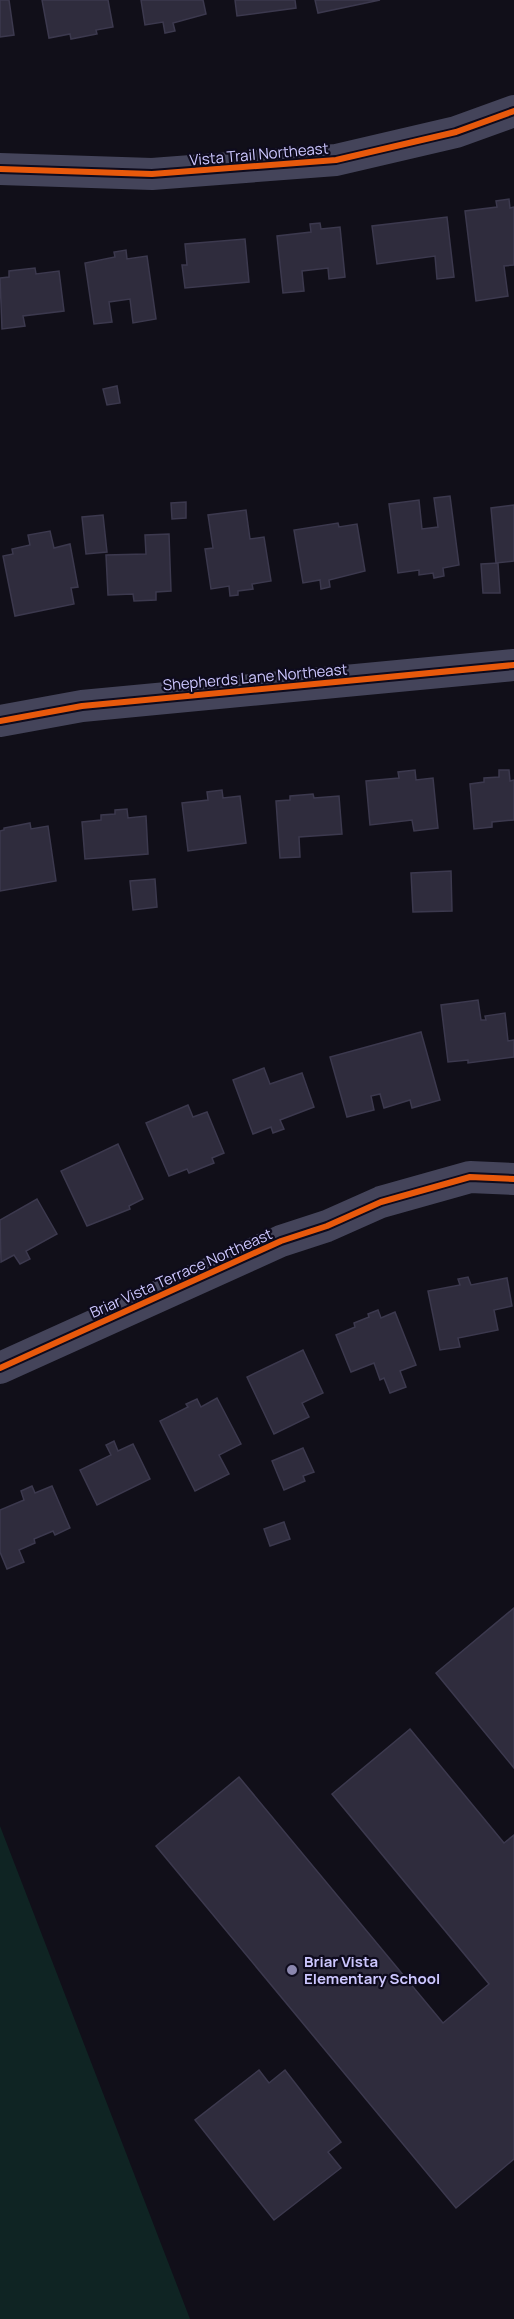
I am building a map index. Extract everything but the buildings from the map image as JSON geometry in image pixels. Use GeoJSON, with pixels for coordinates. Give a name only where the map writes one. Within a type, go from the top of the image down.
{"type":"FeatureCollection","features":[{"type":"Feature","properties":{"kind":"street","name":"Vista Trail Northeast"},"geometry":{"type":"LineString","coordinates":[[0,169],[153,174],[336,160],[456,132],[514,111]]}},
{"type":"Feature","properties":{"kind":"street","name":"Shepherds Lane Northeast"},"geometry":{"type":"LineString","coordinates":[[0,721],[82,706],[514,665]]}},
{"type":"Feature","properties":{"kind":"street","name":"Briar Vista Terrace Northeast"},"geometry":{"type":"LineString","coordinates":[[0,1368],[281,1241],[327,1226],[381,1202],[470,1177],[514,1179]]}},
{"type":"Feature","properties":{"kind":"green space"},"geometry":{"type":"Polygon","coordinates":[[[0,1826],[190,2319],[0,2319],[0,1826]]]}},
{"type":"Feature","properties":{"kind":"cycle path"},"geometry":{"type":"LineString","coordinates":[[0,169],[152,174],[336,160],[456,132],[514,111]]}},
{"type":"Feature","properties":{"kind":"cycle path"},"geometry":{"type":"LineString","coordinates":[[0,721],[82,706],[514,665]]}},
{"type":"Feature","properties":{"kind":"cycle path"},"geometry":{"type":"LineString","coordinates":[[0,1368],[281,1241],[327,1226],[381,1202],[470,1177],[514,1179]]}},
{"type":"Feature","properties":{"kind":"place","name":"Briar Vista Elementary School"},"geometry":{"type":"Point","coordinates":[292,1970]}}]}
